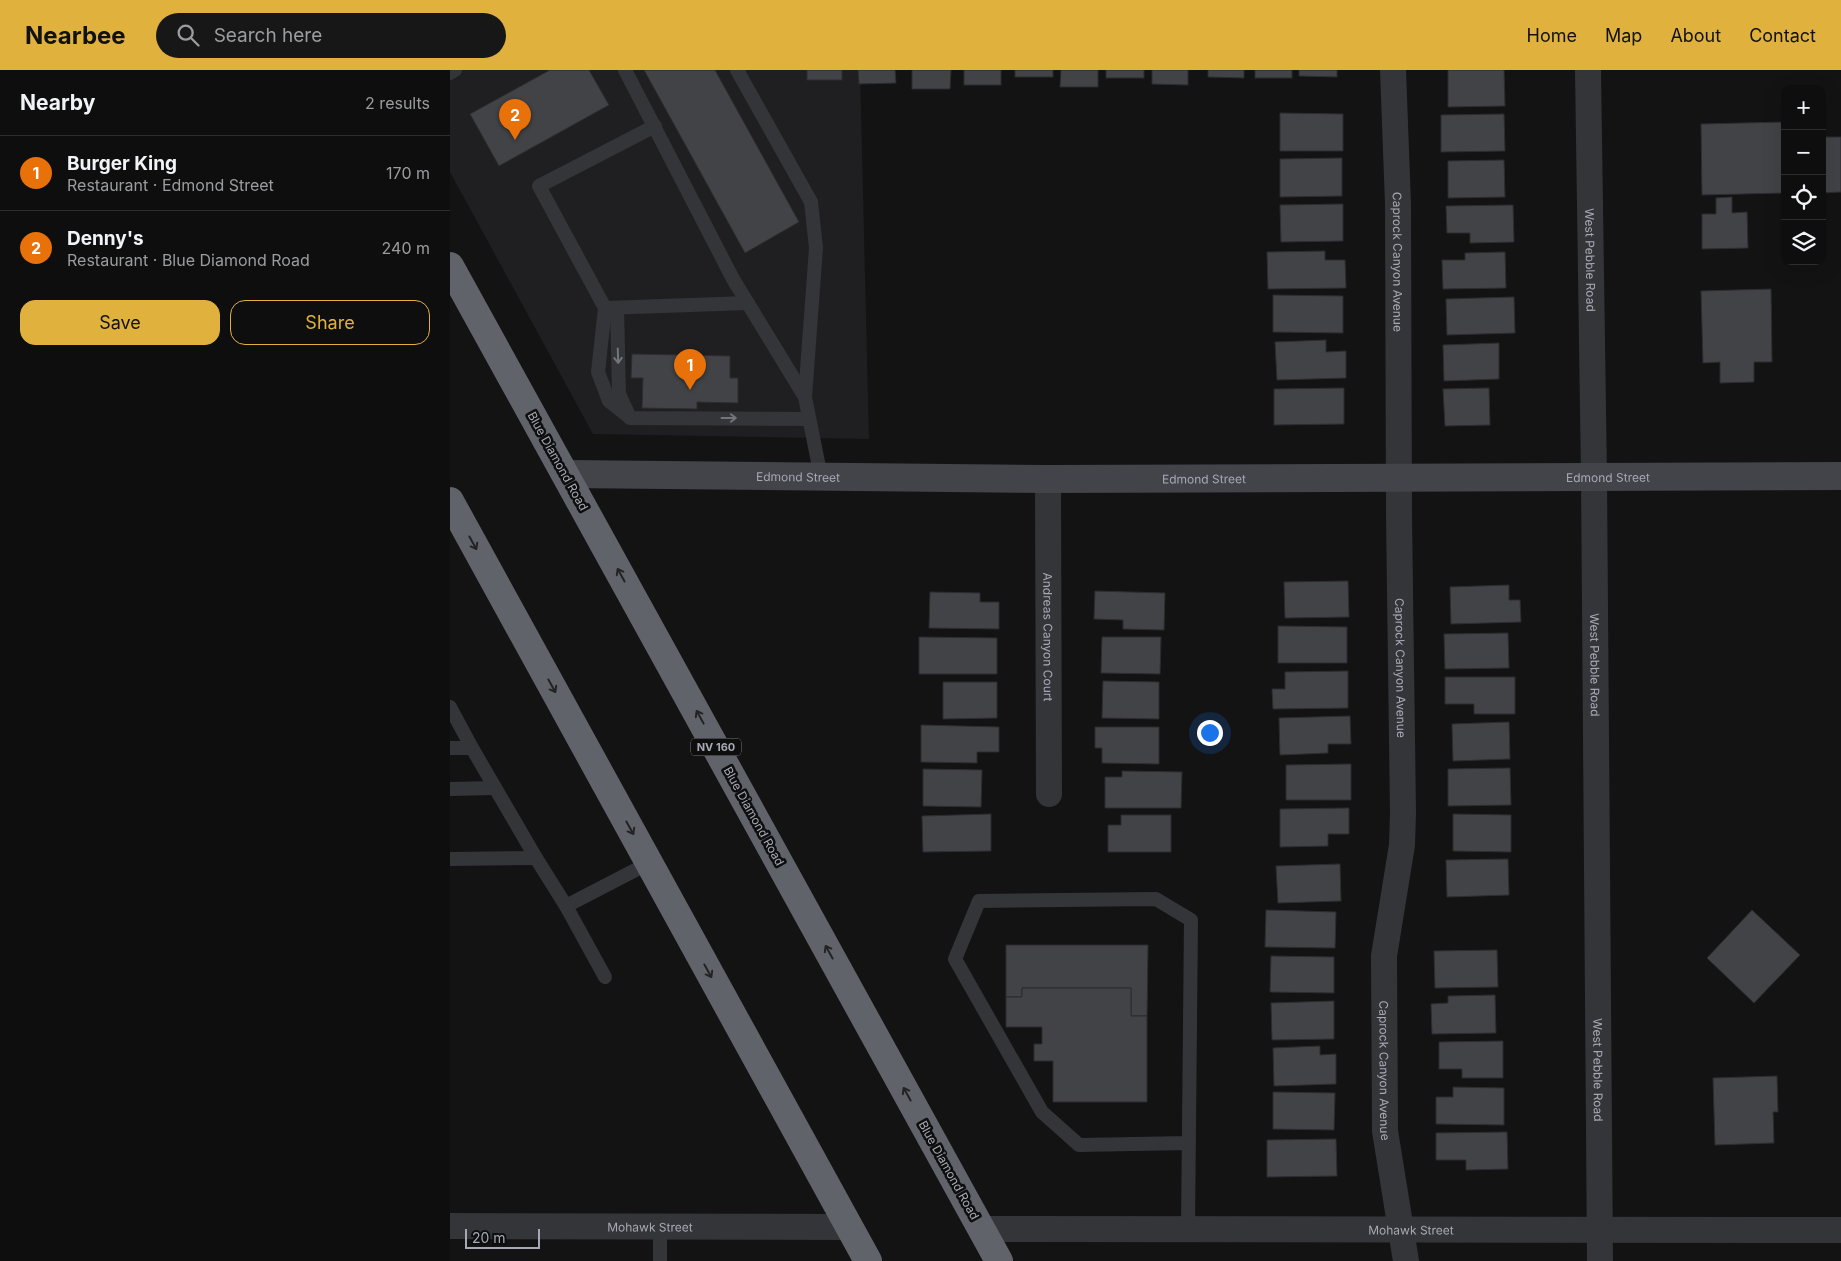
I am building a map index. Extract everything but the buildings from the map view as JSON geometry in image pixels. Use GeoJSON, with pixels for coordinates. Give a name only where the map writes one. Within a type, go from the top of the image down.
{"type":"FeatureCollection","features":[{"type":"Feature","properties":{"kind":"highway","name":"Blue Diamond Road"},"geometry":{"type":"LineString","coordinates":[[450,266],[999,1261]]}},
{"type":"Feature","properties":{"kind":"highway"},"geometry":{"type":"LineString","coordinates":[[450,501],[868,1261]]}},
{"type":"Feature","properties":{"kind":"street","name":"Caprock Canyon Avenue"},"geometry":{"type":"LineString","coordinates":[[1392,70],[1398,204],[1403,813],[1402,845],[1384,956],[1384,1131],[1406,1261]]}},
{"type":"Feature","properties":{"kind":"street","name":"West Pebble Road"},"geometry":{"type":"LineString","coordinates":[[1588,70],[1594,477],[1600,1261]]}},
{"type":"Feature","properties":{"kind":"street","name":"Edmond Street"},"geometry":{"type":"LineString","coordinates":[[566,474],[1048,479],[1841,476]]}},
{"type":"Feature","properties":{"kind":"street","name":"Andreas Canyon Court"},"geometry":{"type":"LineString","coordinates":[[1048,479],[1050,794]]}},
{"type":"Feature","properties":{"kind":"street","name":"Mohawk Street"},"geometry":{"type":"LineString","coordinates":[[450,1226],[849,1227]]}},
{"type":"Feature","properties":{"kind":"street","name":"Mohawk Street"},"geometry":{"type":"LineString","coordinates":[[982,1229],[1841,1230]]}},
{"type":"Feature","properties":{"kind":"lane"},"geometry":{"type":"LineString","coordinates":[[450,72],[456,70]]}},
{"type":"Feature","properties":{"kind":"lane"},"geometry":{"type":"LineString","coordinates":[[625,70],[733,279],[805,397]]}},
{"type":"Feature","properties":{"kind":"lane"},"geometry":{"type":"LineString","coordinates":[[738,70],[811,202],[816,248],[805,397],[821,477]]}},
{"type":"Feature","properties":{"kind":"lane"},"geometry":{"type":"LineString","coordinates":[[630,418],[619,394],[610,308],[539,186],[655,126]]}},
{"type":"Feature","properties":{"kind":"lane"},"geometry":{"type":"LineString","coordinates":[[610,308],[748,303]]}},
{"type":"Feature","properties":{"kind":"lane"},"geometry":{"type":"LineString","coordinates":[[610,308],[598,372],[609,401],[630,418],[809,419]]}},
{"type":"Feature","properties":{"kind":"lane"},"geometry":{"type":"LineString","coordinates":[[450,707],[536,858],[566,906],[605,977]]}},
{"type":"Feature","properties":{"kind":"lane"},"geometry":{"type":"LineString","coordinates":[[450,748],[472,748]]}},
{"type":"Feature","properties":{"kind":"lane"},"geometry":{"type":"LineString","coordinates":[[450,789],[496,788]]}},
{"type":"Feature","properties":{"kind":"lane"},"geometry":{"type":"LineString","coordinates":[[450,859],[536,858]]}},
{"type":"Feature","properties":{"kind":"lane"},"geometry":{"type":"LineString","coordinates":[[566,906],[649,863]]}},
{"type":"Feature","properties":{"kind":"lane"},"geometry":{"type":"LineString","coordinates":[[1188,1229],[1189,1144],[1191,920],[1156,898],[979,901],[955,959],[1042,1112],[1078,1146],[1189,1144]]}},
{"type":"Feature","properties":{"kind":"lane"},"geometry":{"type":"LineString","coordinates":[[660,1227],[660,1261]]}},
{"type":"Feature","properties":{"kind":"shaded area"},"geometry":{"type":"Polygon","coordinates":[[[450,70],[860,70],[869,439],[593,434],[450,172],[450,70]]]}},
{"type":"Feature","properties":{"kind":"place","name":"Denny's"},"geometry":{"type":"Point","coordinates":[515,140]}},
{"type":"Feature","properties":{"kind":"place","name":"Burger King"},"geometry":{"type":"Point","coordinates":[690,390]}}]}
